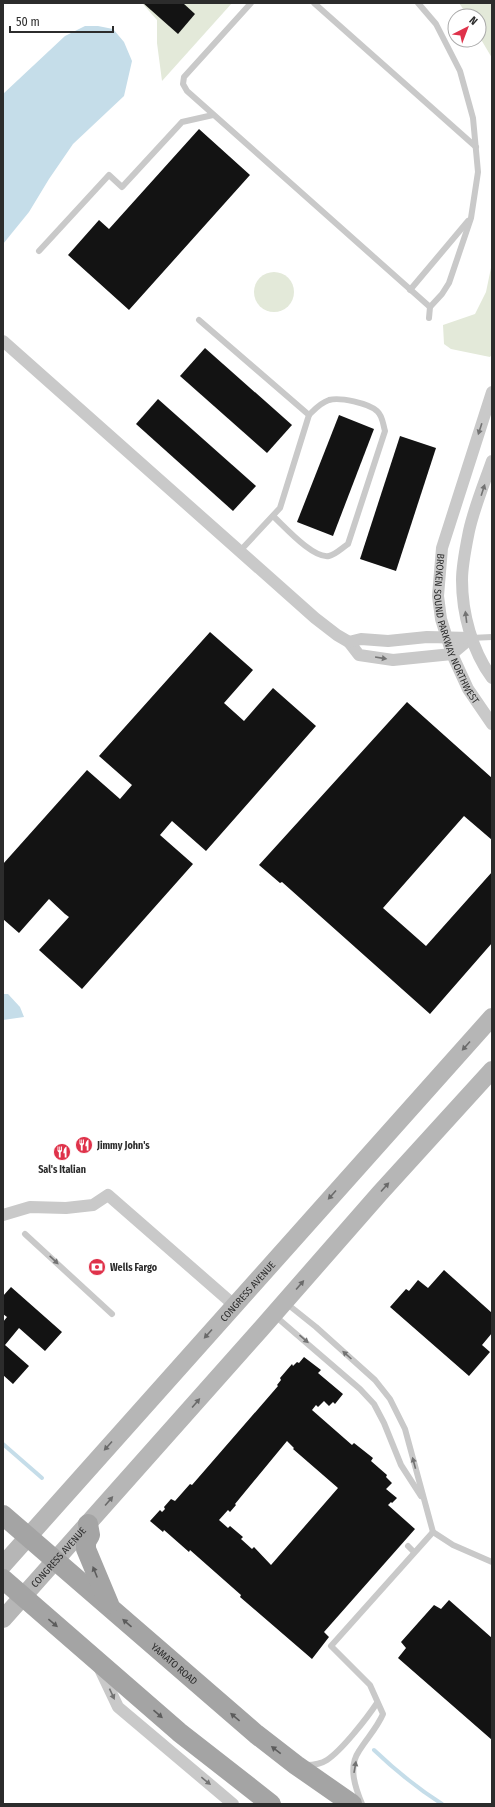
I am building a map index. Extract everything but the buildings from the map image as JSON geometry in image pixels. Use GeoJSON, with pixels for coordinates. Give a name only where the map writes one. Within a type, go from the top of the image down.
{"type":"FeatureCollection","features":[{"type":"Feature","properties":{"kind":"main road","name":"CONGRESS AVENUE"},"geometry":{"type":"LineString","coordinates":[[3,1565],[492,1017]]}},
{"type":"Feature","properties":{"kind":"main road","name":"CONGRESS AVENUE"},"geometry":{"type":"LineString","coordinates":[[3,1619],[56,1562],[380,1193],[492,1070]]}},
{"type":"Feature","properties":{"kind":"main road","name":"YAMATO ROAD"},"geometry":{"type":"LineString","coordinates":[[3,1516],[214,1699],[296,1765],[352,1804]]}},
{"type":"Feature","properties":{"kind":"main road"},"geometry":{"type":"LineString","coordinates":[[88,1524],[90,1535],[86,1542],[86,1549],[110,1608]]}},
{"type":"Feature","properties":{"kind":"main road"},"geometry":{"type":"LineString","coordinates":[[3,1579],[178,1732],[271,1804]]}},
{"type":"Feature","properties":{"kind":"street"},"geometry":{"type":"LineString","coordinates":[[3,341],[315,618],[337,635],[349,642],[359,655],[393,660],[452,654],[471,638]]}},
{"type":"Feature","properties":{"kind":"street","name":"BROKEN SOUND PARKWAY NORTHWEST"},"geometry":{"type":"LineString","coordinates":[[492,392],[442,548],[438,596],[441,619],[452,654],[468,689],[492,724]]}},
{"type":"Feature","properties":{"kind":"street","name":"BROKEN SOUND PARKWAY NORTHWEST"},"geometry":{"type":"LineString","coordinates":[[492,461],[469,530],[462,580],[471,638],[481,662],[492,678]]}},
{"type":"Feature","properties":{"kind":"street"},"geometry":{"type":"LineString","coordinates":[[349,642],[361,639],[388,641],[447,636],[471,638]]}},
{"type":"Feature","properties":{"kind":"street"},"geometry":{"type":"LineString","coordinates":[[3,1215],[30,1207],[66,1208],[93,1205],[108,1195],[234,1305]]}},
{"type":"Feature","properties":{"kind":"street"},"geometry":{"type":"LineString","coordinates":[[95,1658],[118,1707],[233,1804]]}},
{"type":"Feature","properties":{"kind":"lane"},"geometry":{"type":"LineString","coordinates":[[251,3],[184,77],[183,84],[187,91],[430,307]]}},
{"type":"Feature","properties":{"kind":"lane"},"geometry":{"type":"LineString","coordinates":[[314,3],[476,147]]}},
{"type":"Feature","properties":{"kind":"lane"},"geometry":{"type":"LineString","coordinates":[[418,3],[436,24],[460,71],[473,118],[478,172],[471,218],[449,283],[442,294],[430,307],[429,318]]}},
{"type":"Feature","properties":{"kind":"lane"},"geometry":{"type":"LineString","coordinates":[[39,251],[109,175],[122,187],[182,122],[213,115]]}},
{"type":"Feature","properties":{"kind":"lane"},"geometry":{"type":"LineString","coordinates":[[410,290],[471,218]]}},
{"type":"Feature","properties":{"kind":"lane"},"geometry":{"type":"LineString","coordinates":[[199,320],[309,415]]}},
{"type":"Feature","properties":{"kind":"lane"},"geometry":{"type":"LineString","coordinates":[[240,551],[280,508],[309,415],[321,403],[338,398],[365,405],[377,411],[383,420],[384,432],[348,544],[329,556],[320,555],[309,549],[273,516]]}},
{"type":"Feature","properties":{"kind":"lane"},"geometry":{"type":"LineString","coordinates":[[471,638],[492,637]]}},
{"type":"Feature","properties":{"kind":"lane"},"geometry":{"type":"LineString","coordinates":[[25,1234],[112,1314]]}},
{"type":"Feature","properties":{"kind":"lane"},"geometry":{"type":"LineString","coordinates":[[279,1308],[374,1404],[384,1423],[401,1465],[424,1500]]}},
{"type":"Feature","properties":{"kind":"lane"},"geometry":{"type":"LineString","coordinates":[[279,1308],[316,1326],[375,1380],[390,1399],[405,1429],[433,1532],[453,1545],[492,1562]]}},
{"type":"Feature","properties":{"kind":"lane"},"geometry":{"type":"LineString","coordinates":[[362,1804],[353,1778],[358,1752],[380,1722],[383,1714],[370,1685],[331,1646],[433,1532]]}},
{"type":"Feature","properties":{"kind":"lane"},"geometry":{"type":"LineString","coordinates":[[408,1546],[414,1552]]}},
{"type":"Feature","properties":{"kind":"lane"},"geometry":{"type":"LineString","coordinates":[[296,1765],[308,1765],[326,1760],[338,1750],[377,1702]]}},
{"type":"Feature","properties":{"kind":"green space"},"geometry":{"type":"Polygon","coordinates":[[[142,3],[232,3],[162,81],[157,43],[157,20],[142,3]]]}},
{"type":"Feature","properties":{"kind":"green space"},"geometry":{"type":"Polygon","coordinates":[[[459,3],[492,3],[492,58],[486,48],[487,8],[462,8],[459,3]]]}},
{"type":"Feature","properties":{"kind":"green space"},"geometry":{"type":"Polygon","coordinates":[[[492,263],[492,354],[490,357],[451,349],[444,344],[443,325],[475,314],[486,292],[492,263]]]}},
{"type":"Feature","properties":{"kind":"green space"},"geometry":{"type":"Polygon","coordinates":[[[278,272],[285,275],[291,281],[294,292],[293,300],[285,309],[278,312],[270,312],[263,309],[255,300],[254,288],[257,281],[266,273],[278,272]]]}},
{"type":"Feature","properties":{"kind":"water"},"geometry":{"type":"Polygon","coordinates":[[[85,26],[98,26],[113,29],[124,42],[132,61],[124,96],[73,144],[29,212],[3,244],[3,94],[65,36],[85,26]]]}},
{"type":"Feature","properties":{"kind":"water"},"geometry":{"type":"Polygon","coordinates":[[[3,994],[8,994],[20,1007],[24,1017],[3,1020],[3,994]]]}},
{"type":"Feature","properties":{"kind":"waterway"},"geometry":{"type":"LineString","coordinates":[[3,1444],[42,1478]]}},
{"type":"Feature","properties":{"kind":"waterway"},"geometry":{"type":"LineString","coordinates":[[374,1750],[407,1779],[442,1804]]}},
{"type":"Feature","properties":{"kind":"place","name":"Jimmy John's"},"geometry":{"type":"Point","coordinates":[84,1145]}},
{"type":"Feature","properties":{"kind":"place","name":"Sal's Italian"},"geometry":{"type":"Point","coordinates":[62,1152]}},
{"type":"Feature","properties":{"kind":"place","name":"Wells Fargo"},"geometry":{"type":"Point","coordinates":[97,1267]}}]}
